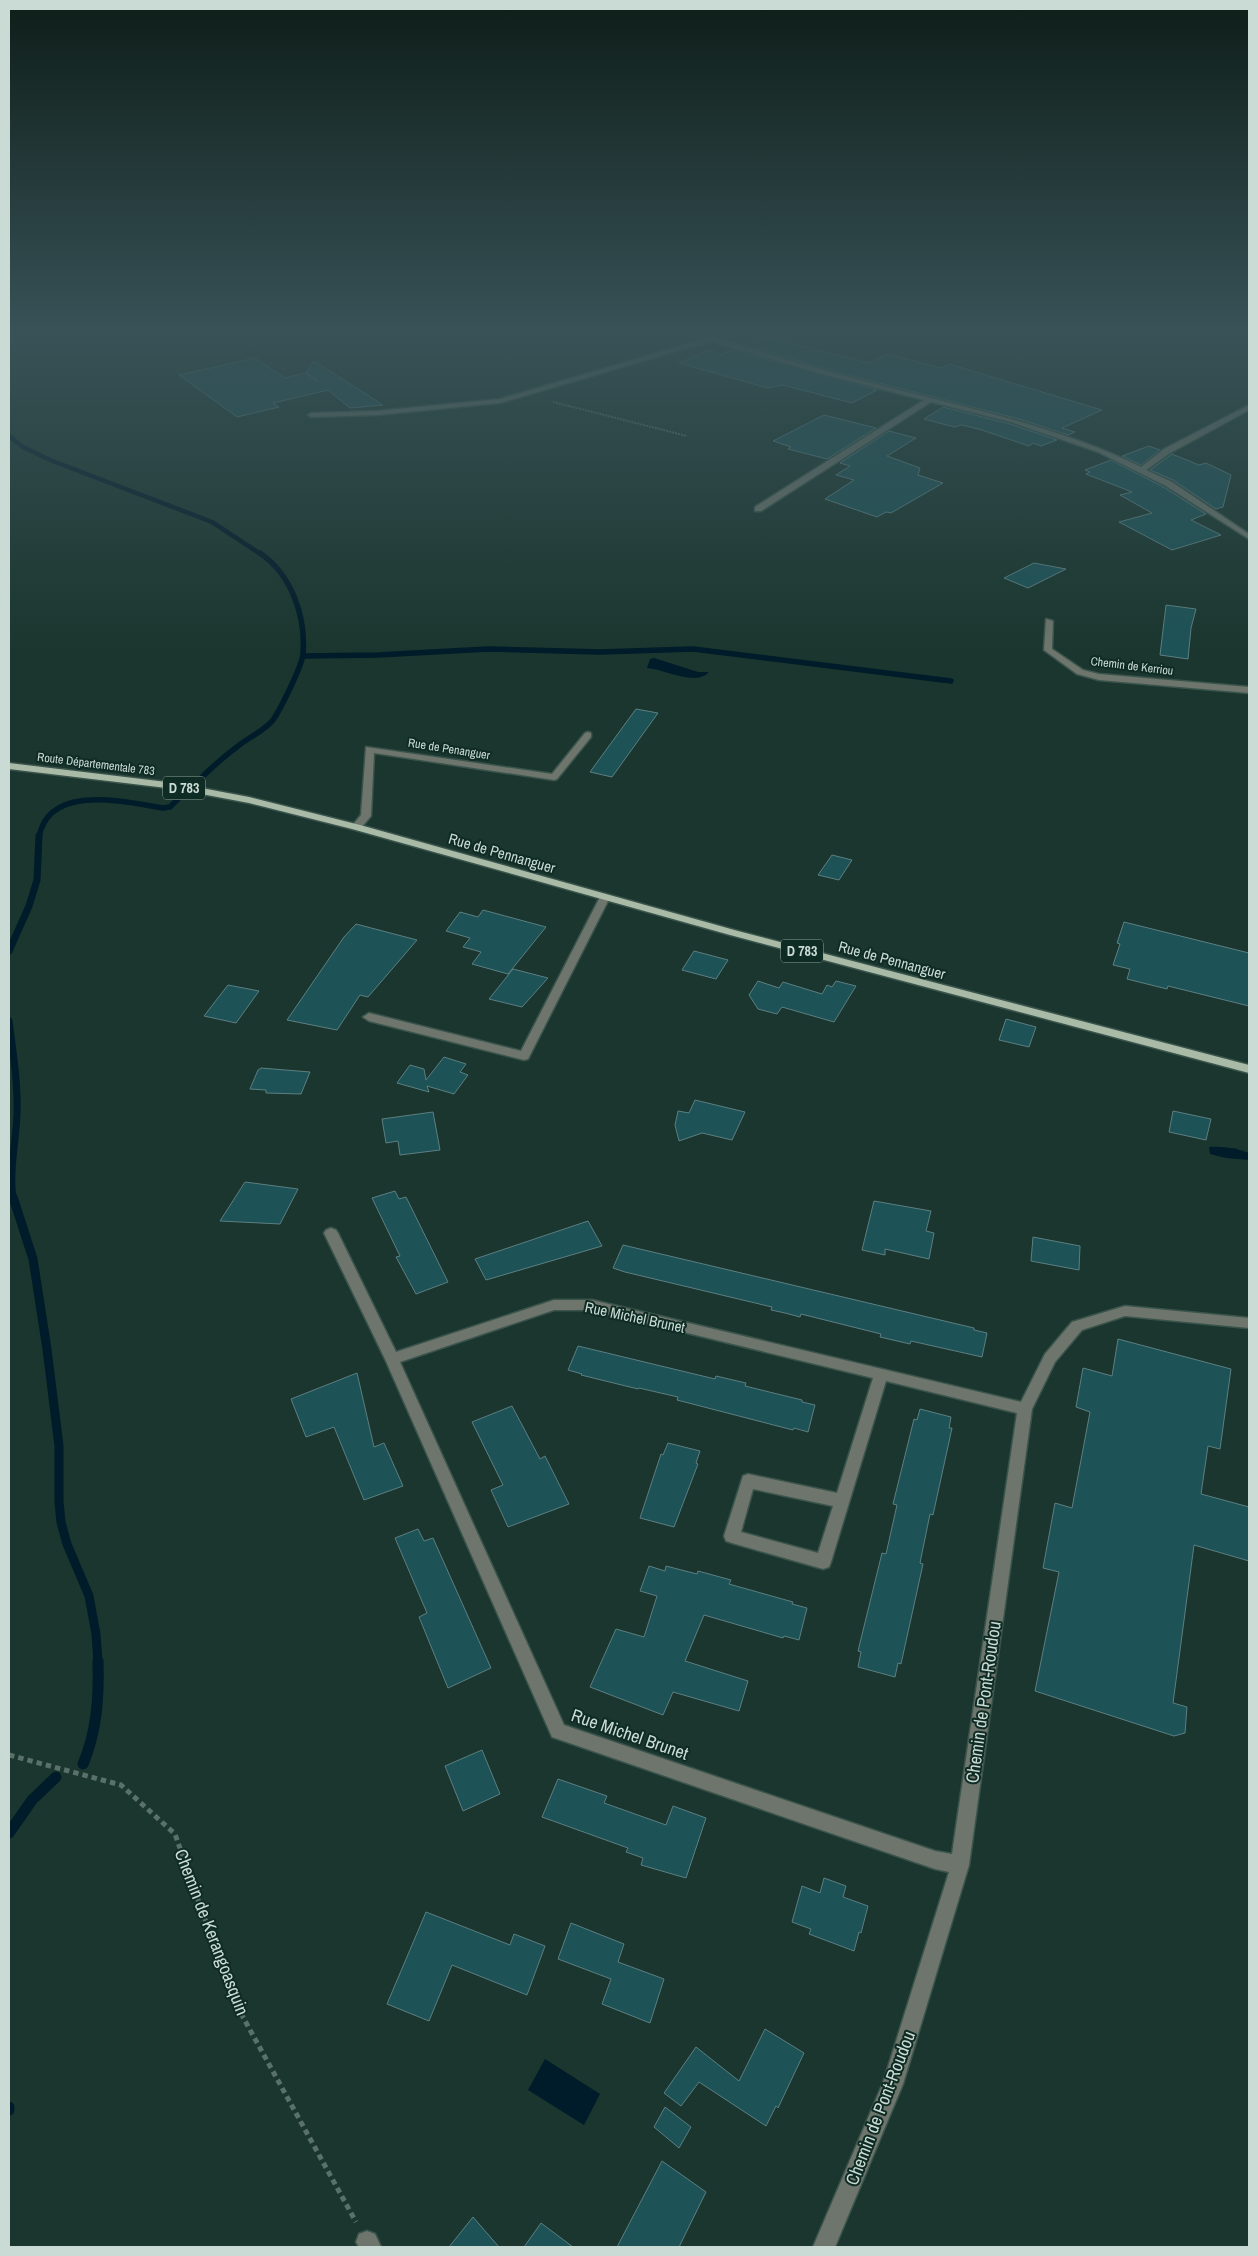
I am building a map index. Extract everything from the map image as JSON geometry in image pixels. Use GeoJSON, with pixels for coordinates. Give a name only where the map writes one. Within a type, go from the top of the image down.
{"type":"FeatureCollection","features":[{"type":"Feature","properties":{"kind":"main road","name":"Route Départementale 783"},"geometry":{"type":"LineString","coordinates":[[9,766],[175,786],[249,800],[356,827]]}},
{"type":"Feature","properties":{"kind":"main road","name":"Rue de Pennanguer"},"geometry":{"type":"LineString","coordinates":[[356,827],[734,934],[1249,1069]]}},
{"type":"Feature","properties":{"kind":"street"},"geometry":{"type":"LineString","coordinates":[[758,509],[868,439]]}},
{"type":"Feature","properties":{"kind":"street"},"geometry":{"type":"LineString","coordinates":[[1070,439],[1101,450],[1143,469],[1249,537]]}},
{"type":"Feature","properties":{"kind":"street"},"geometry":{"type":"LineString","coordinates":[[1143,469],[1167,451],[1189,439]]}},
{"type":"Feature","properties":{"kind":"street","name":"Chemin de Kerriou"},"geometry":{"type":"LineString","coordinates":[[1049,621],[1048,650],[1080,672],[1099,676],[1249,690]]}},
{"type":"Feature","properties":{"kind":"street","name":"Rue de Penanguer"},"geometry":{"type":"LineString","coordinates":[[356,827],[366,816],[369,749],[554,777],[588,735]]}},
{"type":"Feature","properties":{"kind":"street"},"geometry":{"type":"LineString","coordinates":[[369,1017],[524,1056],[606,897]]}},
{"type":"Feature","properties":{"kind":"street","name":"Rue Michel Brunet"},"geometry":{"type":"LineString","coordinates":[[331,1233],[392,1359],[558,1731],[935,1860],[960,1865]]}},
{"type":"Feature","properties":{"kind":"street","name":"Rue Michel Brunet"},"geometry":{"type":"LineString","coordinates":[[392,1359],[554,1306],[592,1305],[1025,1409]]}},
{"type":"Feature","properties":{"kind":"street","name":"Chemin de Pont-Roudou"},"geometry":{"type":"LineString","coordinates":[[824,2247],[893,2084],[960,1865],[1025,1409],[1050,1358],[1076,1326],[1125,1311],[1249,1323]]}},
{"type":"Feature","properties":{"kind":"street"},"geometry":{"type":"LineString","coordinates":[[842,1502],[748,1481],[732,1536],[823,1562],[842,1502],[881,1375]]}},
{"type":"Feature","properties":{"kind":"path","name":"Chemin de Kerangoasquin"},"geometry":{"type":"LineString","coordinates":[[9,1755],[121,1785],[175,1834],[233,1998],[368,2245]]}},
{"type":"Feature","properties":{"kind":"water"},"geometry":{"type":"Polygon","coordinates":[[[654,658],[698,672],[709,672],[696,678],[688,678],[647,668],[650,659],[654,658]]]}},
{"type":"Feature","properties":{"kind":"water"},"geometry":{"type":"Polygon","coordinates":[[[1209,1147],[1224,1147],[1244,1151],[1249,1153],[1249,1160],[1226,1158],[1210,1154],[1209,1147]]]}},
{"type":"Feature","properties":{"kind":"water"},"geometry":{"type":"Polygon","coordinates":[[[545,2059],[600,2094],[584,2125],[528,2090],[545,2059]]]}},
{"type":"Feature","properties":{"kind":"building"},"geometry":{"type":"Polygon","coordinates":[[[776,439],[858,439],[827,459],[788,449],[791,447],[773,441],[776,439]]]}},
{"type":"Feature","properties":{"kind":"building"},"geometry":{"type":"Polygon","coordinates":[[[876,439],[914,439],[887,456],[920,468],[918,475],[943,483],[891,513],[886,512],[877,517],[825,499],[854,480],[836,475],[850,466],[840,463],[876,439]]]}},
{"type":"Feature","properties":{"kind":"building"},"geometry":{"type":"Polygon","coordinates":[[[1009,439],[1057,440],[1041,446],[1033,443],[1029,446],[1009,439]]]}},
{"type":"Feature","properties":{"kind":"building"},"geometry":{"type":"Polygon","coordinates":[[[1149,446],[1160,450],[1141,465],[1122,456],[1149,446]]]}},
{"type":"Feature","properties":{"kind":"building"},"geometry":{"type":"Polygon","coordinates":[[[1172,454],[1199,465],[1206,463],[1231,475],[1223,507],[1216,509],[1173,480],[1150,470],[1172,454]]]}},
{"type":"Feature","properties":{"kind":"building"},"geometry":{"type":"Polygon","coordinates":[[[1111,460],[1165,488],[1206,514],[1191,520],[1221,535],[1172,550],[1119,522],[1152,513],[1120,495],[1132,492],[1086,474],[1090,472],[1085,470],[1111,460]]]}},
{"type":"Feature","properties":{"kind":"building"},"geometry":{"type":"Polygon","coordinates":[[[1034,563],[1066,569],[1028,588],[1004,578],[1034,563]]]}},
{"type":"Feature","properties":{"kind":"building"},"geometry":{"type":"Polygon","coordinates":[[[1166,605],[1196,609],[1191,628],[1188,659],[1160,655],[1166,605]]]}},
{"type":"Feature","properties":{"kind":"building"},"geometry":{"type":"Polygon","coordinates":[[[636,709],[658,713],[612,777],[590,772],[636,709]]]}},
{"type":"Feature","properties":{"kind":"building"},"geometry":{"type":"Polygon","coordinates":[[[832,855],[852,860],[839,880],[818,875],[832,855]]]}},
{"type":"Feature","properties":{"kind":"building"},"geometry":{"type":"Polygon","coordinates":[[[483,910],[546,927],[508,974],[472,964],[481,952],[463,947],[470,938],[446,931],[460,912],[478,917],[483,910]]]}},
{"type":"Feature","properties":{"kind":"building"},"geometry":{"type":"Polygon","coordinates":[[[1124,922],[1249,953],[1249,1006],[1168,986],[1167,989],[1127,979],[1130,969],[1113,965],[1120,944],[1117,943],[1124,922]]]}},
{"type":"Feature","properties":{"kind":"building"},"geometry":{"type":"Polygon","coordinates":[[[356,924],[417,940],[368,997],[360,995],[337,1030],[287,1020],[344,937],[356,924]]]}},
{"type":"Feature","properties":{"kind":"building"},"geometry":{"type":"Polygon","coordinates":[[[694,951],[728,960],[716,979],[682,970],[694,951]]]}},
{"type":"Feature","properties":{"kind":"building"},"geometry":{"type":"Polygon","coordinates":[[[513,969],[548,978],[522,1007],[489,999],[513,969]]]}},
{"type":"Feature","properties":{"kind":"building"},"geometry":{"type":"Polygon","coordinates":[[[758,981],[779,988],[783,982],[822,994],[827,985],[832,987],[836,981],[856,986],[834,1022],[782,1007],[777,1014],[758,1009],[749,995],[758,981]]]}},
{"type":"Feature","properties":{"kind":"building"},"geometry":{"type":"Polygon","coordinates":[[[228,985],[259,991],[236,1023],[204,1016],[228,985]]]}},
{"type":"Feature","properties":{"kind":"building"},"geometry":{"type":"Polygon","coordinates":[[[1006,1019],[1036,1027],[1029,1047],[999,1040],[1006,1019]]]}},
{"type":"Feature","properties":{"kind":"building"},"geometry":{"type":"Polygon","coordinates":[[[444,1057],[466,1064],[460,1072],[468,1075],[454,1094],[427,1086],[429,1092],[397,1083],[410,1065],[424,1069],[426,1080],[444,1057]]]}},
{"type":"Feature","properties":{"kind":"building"},"geometry":{"type":"Polygon","coordinates":[[[261,1068],[310,1072],[301,1094],[266,1093],[266,1090],[250,1089],[258,1070],[261,1068]]]}},
{"type":"Feature","properties":{"kind":"building"},"geometry":{"type":"Polygon","coordinates":[[[695,1100],[745,1112],[732,1140],[702,1133],[679,1141],[675,1125],[678,1111],[689,1113],[695,1100]]]}},
{"type":"Feature","properties":{"kind":"building"},"geometry":{"type":"Polygon","coordinates":[[[1173,1111],[1211,1119],[1206,1140],[1169,1132],[1173,1111]]]}},
{"type":"Feature","properties":{"kind":"building"},"geometry":{"type":"Polygon","coordinates":[[[433,1112],[440,1150],[400,1155],[398,1141],[386,1143],[382,1119],[433,1112]]]}},
{"type":"Feature","properties":{"kind":"building"},"geometry":{"type":"Polygon","coordinates":[[[245,1182],[298,1189],[280,1224],[220,1221],[245,1182]]]}},
{"type":"Feature","properties":{"kind":"building"},"geometry":{"type":"Polygon","coordinates":[[[395,1191],[399,1199],[406,1197],[448,1282],[416,1294],[396,1257],[400,1256],[372,1198],[395,1191]]]}},
{"type":"Feature","properties":{"kind":"building"},"geometry":{"type":"Polygon","coordinates":[[[874,1201],[931,1211],[926,1231],[934,1233],[929,1259],[885,1249],[885,1255],[862,1250],[874,1201]]]}},
{"type":"Feature","properties":{"kind":"building"},"geometry":{"type":"Polygon","coordinates":[[[588,1221],[602,1246],[486,1280],[475,1259],[588,1221]]]}},
{"type":"Feature","properties":{"kind":"building"},"geometry":{"type":"Polygon","coordinates":[[[1033,1237],[1080,1246],[1079,1270],[1031,1261],[1033,1237]]]}},
{"type":"Feature","properties":{"kind":"building"},"geometry":{"type":"Polygon","coordinates":[[[623,1245],[974,1328],[974,1330],[987,1333],[982,1357],[911,1341],[910,1344],[880,1337],[881,1334],[801,1314],[800,1317],[771,1310],[772,1307],[625,1272],[613,1268],[623,1245]]]}},
{"type":"Feature","properties":{"kind":"building"},"geometry":{"type":"Polygon","coordinates":[[[1118,1339],[1231,1369],[1220,1449],[1208,1446],[1201,1494],[1249,1507],[1249,1561],[1194,1545],[1173,1703],[1187,1707],[1185,1733],[1174,1736],[1035,1691],[1059,1572],[1043,1568],[1055,1503],[1072,1508],[1090,1412],[1076,1407],[1083,1368],[1112,1376],[1118,1339]]]}},
{"type":"Feature","properties":{"kind":"building"},"geometry":{"type":"Polygon","coordinates":[[[578,1346],[715,1379],[716,1376],[746,1383],[745,1386],[802,1400],[802,1402],[815,1405],[808,1432],[794,1428],[793,1430],[677,1400],[678,1397],[581,1375],[568,1370],[578,1346]]]}},
{"type":"Feature","properties":{"kind":"building"},"geometry":{"type":"Polygon","coordinates":[[[357,1373],[374,1447],[384,1443],[403,1486],[364,1500],[334,1427],[306,1437],[291,1399],[357,1373]]]}},
{"type":"Feature","properties":{"kind":"building"},"geometry":{"type":"Polygon","coordinates":[[[512,1406],[540,1459],[545,1456],[569,1504],[508,1527],[491,1490],[503,1485],[472,1422],[512,1406]]]}},
{"type":"Feature","properties":{"kind":"building"},"geometry":{"type":"Polygon","coordinates":[[[920,1409],[951,1417],[949,1428],[952,1428],[933,1515],[930,1514],[920,1563],[923,1564],[901,1664],[898,1663],[895,1677],[858,1667],[861,1652],[858,1651],[882,1553],[886,1554],[897,1505],[893,1504],[914,1419],[917,1420],[920,1409]]]}},
{"type":"Feature","properties":{"kind":"building"},"geometry":{"type":"Polygon","coordinates":[[[668,1443],[700,1451],[696,1463],[698,1464],[674,1527],[640,1518],[661,1454],[663,1455],[668,1443]]]}},
{"type":"Feature","properties":{"kind":"building"},"geometry":{"type":"Polygon","coordinates":[[[418,1529],[424,1541],[433,1538],[491,1668],[448,1688],[419,1617],[427,1613],[395,1538],[418,1529]]]}},
{"type":"Feature","properties":{"kind":"building"},"geometry":{"type":"Polygon","coordinates":[[[649,1566],[665,1571],[666,1566],[697,1574],[698,1571],[731,1580],[729,1584],[793,1602],[792,1604],[807,1608],[799,1640],[784,1636],[783,1638],[704,1615],[685,1661],[748,1681],[739,1711],[673,1692],[663,1715],[590,1687],[616,1629],[644,1637],[657,1596],[640,1591],[649,1566]]]}},
{"type":"Feature","properties":{"kind":"building"},"geometry":{"type":"Polygon","coordinates":[[[482,1750],[500,1794],[463,1811],[445,1766],[482,1750]]]}},
{"type":"Feature","properties":{"kind":"building"},"geometry":{"type":"Polygon","coordinates":[[[558,1779],[607,1796],[604,1803],[666,1825],[673,1806],[706,1818],[686,1878],[641,1865],[643,1858],[626,1852],[628,1848],[542,1817],[558,1779]]]}},
{"type":"Feature","properties":{"kind":"building"},"geometry":{"type":"Polygon","coordinates":[[[824,1878],[846,1886],[843,1897],[868,1906],[854,1951],[809,1934],[811,1929],[792,1922],[802,1886],[820,1893],[824,1878]]]}},
{"type":"Feature","properties":{"kind":"building"},"geometry":{"type":"Polygon","coordinates":[[[426,1912],[510,1945],[514,1934],[545,1946],[527,1995],[452,1965],[429,2021],[387,2004],[426,1912]]]}},
{"type":"Feature","properties":{"kind":"building"},"geometry":{"type":"Polygon","coordinates":[[[571,1923],[624,1944],[618,1962],[664,1979],[650,2023],[602,2004],[611,1979],[558,1959],[571,1923]]]}},
{"type":"Feature","properties":{"kind":"building"},"geometry":{"type":"Polygon","coordinates":[[[765,2029],[804,2053],[778,2108],[776,2106],[766,2126],[699,2082],[681,2106],[664,2093],[696,2047],[739,2081],[765,2029]]]}},
{"type":"Feature","properties":{"kind":"building"},"geometry":{"type":"Polygon","coordinates":[[[665,2107],[691,2127],[679,2148],[654,2127],[665,2107]]]}},
{"type":"Feature","properties":{"kind":"building"},"geometry":{"type":"Polygon","coordinates":[[[662,2161],[706,2192],[679,2247],[617,2247],[662,2161]]]}},
{"type":"Feature","properties":{"kind":"building"},"geometry":{"type":"Polygon","coordinates":[[[473,2217],[499,2247],[449,2247],[473,2217]]]}},
{"type":"Feature","properties":{"kind":"building"},"geometry":{"type":"Polygon","coordinates":[[[541,2223],[573,2247],[524,2247],[541,2223]]]}},
{"type":"Feature","properties":{"kind":"waterway"},"geometry":{"type":"LineString","coordinates":[[13,439],[23,447],[50,460],[212,522],[262,555]]}},
{"type":"Feature","properties":{"kind":"waterway"},"geometry":{"type":"LineString","coordinates":[[199,780],[225,756],[273,720],[302,660],[302,626],[295,598],[281,573],[260,553]]}},
{"type":"Feature","properties":{"kind":"waterway"},"geometry":{"type":"LineString","coordinates":[[303,656],[378,655],[488,649],[600,652],[693,649],[951,681]]}},
{"type":"Feature","properties":{"kind":"waterway"},"geometry":{"type":"LineString","coordinates":[[39,837],[46,820],[57,809],[73,803],[90,800],[110,800],[163,808],[170,807],[179,798]]}},
{"type":"Feature","properties":{"kind":"waterway"},"geometry":{"type":"LineString","coordinates":[[9,951],[29,906],[37,880],[39,836]]}},
{"type":"Feature","properties":{"kind":"waterway"},"geometry":{"type":"LineString","coordinates":[[9,1021],[17,1090],[12,1166],[13,1198]]}},
{"type":"Feature","properties":{"kind":"waterway"},"geometry":{"type":"LineString","coordinates":[[13,1197],[33,1259],[47,1349],[59,1446],[61,1522],[67,1544],[89,1596],[96,1634],[98,1662]]}},
{"type":"Feature","properties":{"kind":"waterway"},"geometry":{"type":"LineString","coordinates":[[83,1764],[88,1752],[96,1714],[98,1662]]}},
{"type":"Feature","properties":{"kind":"waterway"},"geometry":{"type":"LineString","coordinates":[[9,1833],[32,1800],[56,1777]]}}]}
